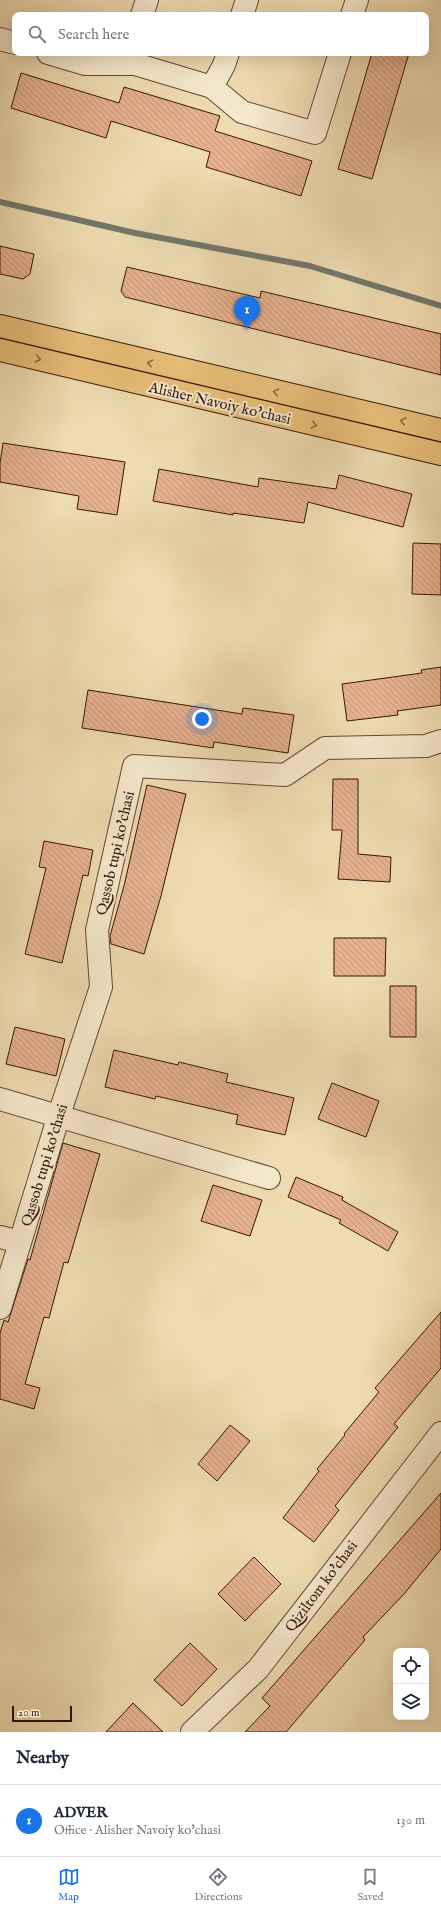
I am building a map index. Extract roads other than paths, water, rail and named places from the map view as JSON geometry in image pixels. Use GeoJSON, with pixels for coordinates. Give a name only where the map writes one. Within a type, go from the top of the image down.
{"type":"FeatureCollection","features":[{"type":"Feature","properties":{"kind":"main road","name":"Alisher Navoiy ko'chasi"},"geometry":{"type":"LineString","coordinates":[[0,326],[441,430]]}},
{"type":"Feature","properties":{"kind":"main road","name":"Alisher Navoiy ko'chasi"},"geometry":{"type":"LineString","coordinates":[[0,350],[441,454]]}},
{"type":"Feature","properties":{"kind":"main road"},"geometry":{"type":"LineString","coordinates":[[339,430],[344,408]]}},
{"type":"Feature","properties":{"kind":"street"},"geometry":{"type":"LineString","coordinates":[[143,12],[147,0]]}},
{"type":"Feature","properties":{"kind":"street"},"geometry":{"type":"LineString","coordinates":[[243,12],[247,0]]}},
{"type":"Feature","properties":{"kind":"street"},"geometry":{"type":"LineString","coordinates":[[353,12],[357,0]]}},
{"type":"Feature","properties":{"kind":"street"},"geometry":{"type":"LineString","coordinates":[[0,39],[12,42]]}},
{"type":"Feature","properties":{"kind":"street"},"geometry":{"type":"LineString","coordinates":[[58,56],[85,64],[134,58],[212,87],[242,112],[315,133],[339,56]]}},
{"type":"Feature","properties":{"kind":"street"},"geometry":{"type":"LineString","coordinates":[[212,87],[224,66],[227,56]]}},
{"type":"Feature","properties":{"kind":"street","name":"Qassob tupi ko'chasi"},"geometry":{"type":"LineString","coordinates":[[0,1308],[10,1240],[59,1115],[101,987],[97,930],[134,766],[285,775],[325,748],[426,746],[441,741]]}},
{"type":"Feature","properties":{"kind":"street"},"geometry":{"type":"LineString","coordinates":[[0,1099],[59,1115],[269,1178]]}},
{"type":"Feature","properties":{"kind":"street","name":"Qiziltom ko'chasi"},"geometry":{"type":"LineString","coordinates":[[192,1732],[258,1669],[441,1433]]}},
{"type":"Feature","properties":{"kind":"waterway"},"geometry":{"type":"LineString","coordinates":[[0,202],[135,233],[310,266],[441,306]]}},
{"type":"Feature","properties":{"kind":"place","name":"ADVER"},"geometry":{"type":"Point","coordinates":[247,329]}}]}
